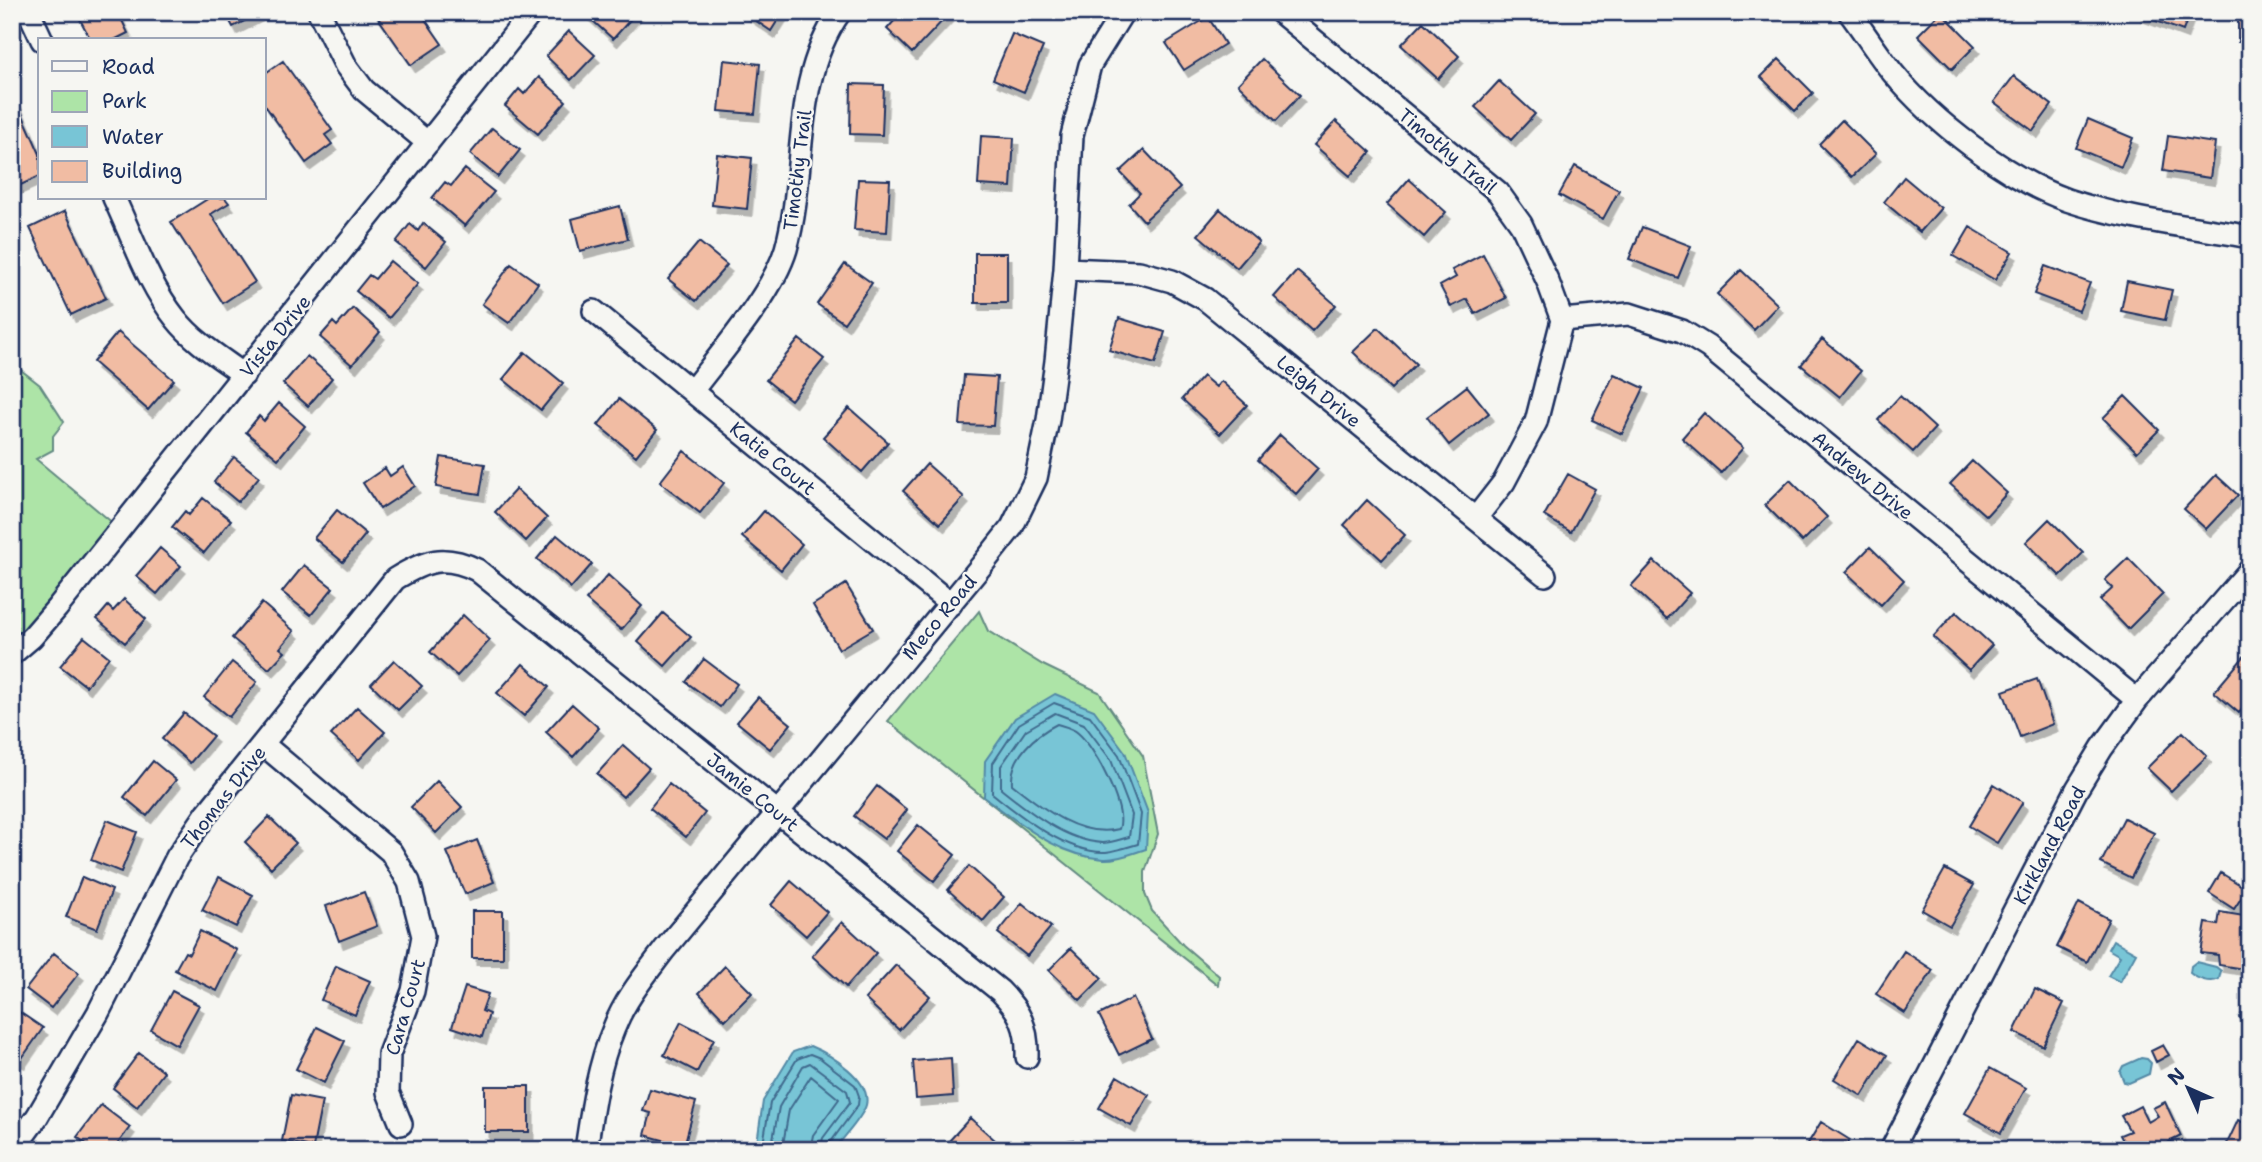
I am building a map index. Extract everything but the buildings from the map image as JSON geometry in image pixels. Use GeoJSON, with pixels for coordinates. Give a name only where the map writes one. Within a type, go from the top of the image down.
{"type":"FeatureCollection","features":[{"type":"Feature","properties":{"kind":"street"},"geometry":{"type":"LineString","coordinates":[[29,12],[41,38]]}},
{"type":"Feature","properties":{"kind":"street"},"geometry":{"type":"LineString","coordinates":[[319,12],[346,66],[364,90],[428,143]]}},
{"type":"Feature","properties":{"kind":"street","name":"Vista Drive"},"geometry":{"type":"LineString","coordinates":[[12,654],[32,637],[57,608],[532,12]]}},
{"type":"Feature","properties":{"kind":"street","name":"Timothy Trail"},"geometry":{"type":"LineString","coordinates":[[692,391],[748,316],[771,281],[785,252],[794,212],[800,132],[808,85],[816,56],[840,12]]}},
{"type":"Feature","properties":{"kind":"street","name":"Meco Road"},"geometry":{"type":"LineString","coordinates":[[586,1150],[601,1068],[614,1026],[637,986],[1012,527],[1036,478],[1048,420],[1065,269],[1072,136],[1090,65],[1123,12]]}},
{"type":"Feature","properties":{"kind":"street","name":"Timothy Trail"},"geometry":{"type":"LineString","coordinates":[[1280,12],[1498,192],[1521,224],[1562,320]]}},
{"type":"Feature","properties":{"kind":"street"},"geometry":{"type":"LineString","coordinates":[[1849,12],[1900,81],[1986,158],[2065,199],[2107,211],[2250,237]]}},
{"type":"Feature","properties":{"kind":"street"},"geometry":{"type":"LineString","coordinates":[[115,200],[159,295],[177,320],[191,335],[244,375]]}},
{"type":"Feature","properties":{"kind":"street","name":"Leigh Drive"},"geometry":{"type":"LineString","coordinates":[[1065,269],[1139,272],[1172,281],[1205,299],[1545,575]]}},
{"type":"Feature","properties":{"kind":"street","name":"Katie Court"},"geometry":{"type":"LineString","coordinates":[[594,311],[951,604]]}},
{"type":"Feature","properties":{"kind":"street","name":"Andrew Drive"},"geometry":{"type":"LineString","coordinates":[[1562,320],[1629,314],[1682,331],[1708,347],[2137,700]]}},
{"type":"Feature","properties":{"kind":"street"},"geometry":{"type":"LineString","coordinates":[[1476,518],[1504,482],[1536,422],[1562,320]]}},
{"type":"Feature","properties":{"kind":"street","name":"Thomas Drive"},"geometry":{"type":"LineString","coordinates":[[13,1150],[37,1117],[98,1013],[177,857],[207,813],[395,579],[415,566],[441,559]]}},
{"type":"Feature","properties":{"kind":"street","name":"Jamie Court"},"geometry":{"type":"LineString","coordinates":[[441,559],[461,562],[477,570],[1000,991],[1014,1006],[1024,1023],[1028,1040],[1027,1057]]}},
{"type":"Feature","properties":{"kind":"street","name":"Kirkland Road"},"geometry":{"type":"LineString","coordinates":[[1892,1150],[2077,789],[2102,748],[2137,700],[2250,570]]}},
{"type":"Feature","properties":{"kind":"street","name":"Cara Court"},"geometry":{"type":"LineString","coordinates":[[264,745],[391,852],[410,882],[423,936],[413,990],[389,1054],[388,1092],[401,1124]]}},
{"type":"Feature","properties":{"kind":"green space"},"geometry":{"type":"Polygon","coordinates":[[[12,363],[40,385],[64,422],[53,436],[53,450],[36,459],[120,529],[12,654],[12,363]]]}},
{"type":"Feature","properties":{"kind":"green space"},"geometry":{"type":"Polygon","coordinates":[[[979,611],[988,631],[1043,665],[1099,692],[1143,756],[1158,834],[1145,872],[1145,894],[1152,911],[1183,945],[1219,976],[1218,985],[888,721],[979,611]]]}},
{"type":"Feature","properties":{"kind":"water"},"geometry":{"type":"Polygon","coordinates":[[[1055,694],[1094,710],[1125,752],[1148,813],[1146,849],[1109,859],[1070,852],[1040,837],[984,797],[985,761],[1015,718],[1055,694]]]}},
{"type":"Feature","properties":{"kind":"water"},"geometry":{"type":"Polygon","coordinates":[[[2113,940],[2136,953],[2120,982],[2108,976],[2120,956],[2108,949],[2113,940]]]}},
{"type":"Feature","properties":{"kind":"water"},"geometry":{"type":"Polygon","coordinates":[[[2196,962],[2216,967],[2221,971],[2219,979],[2208,981],[2190,973],[2191,966],[2196,962]]]}},
{"type":"Feature","properties":{"kind":"water"},"geometry":{"type":"Polygon","coordinates":[[[810,1046],[828,1055],[856,1077],[866,1096],[864,1110],[834,1150],[754,1150],[763,1101],[793,1052],[810,1046]]]}},
{"type":"Feature","properties":{"kind":"water"},"geometry":{"type":"Polygon","coordinates":[[[2141,1058],[2151,1063],[2149,1074],[2129,1083],[2124,1082],[2120,1072],[2123,1066],[2141,1058]]]}}]}
